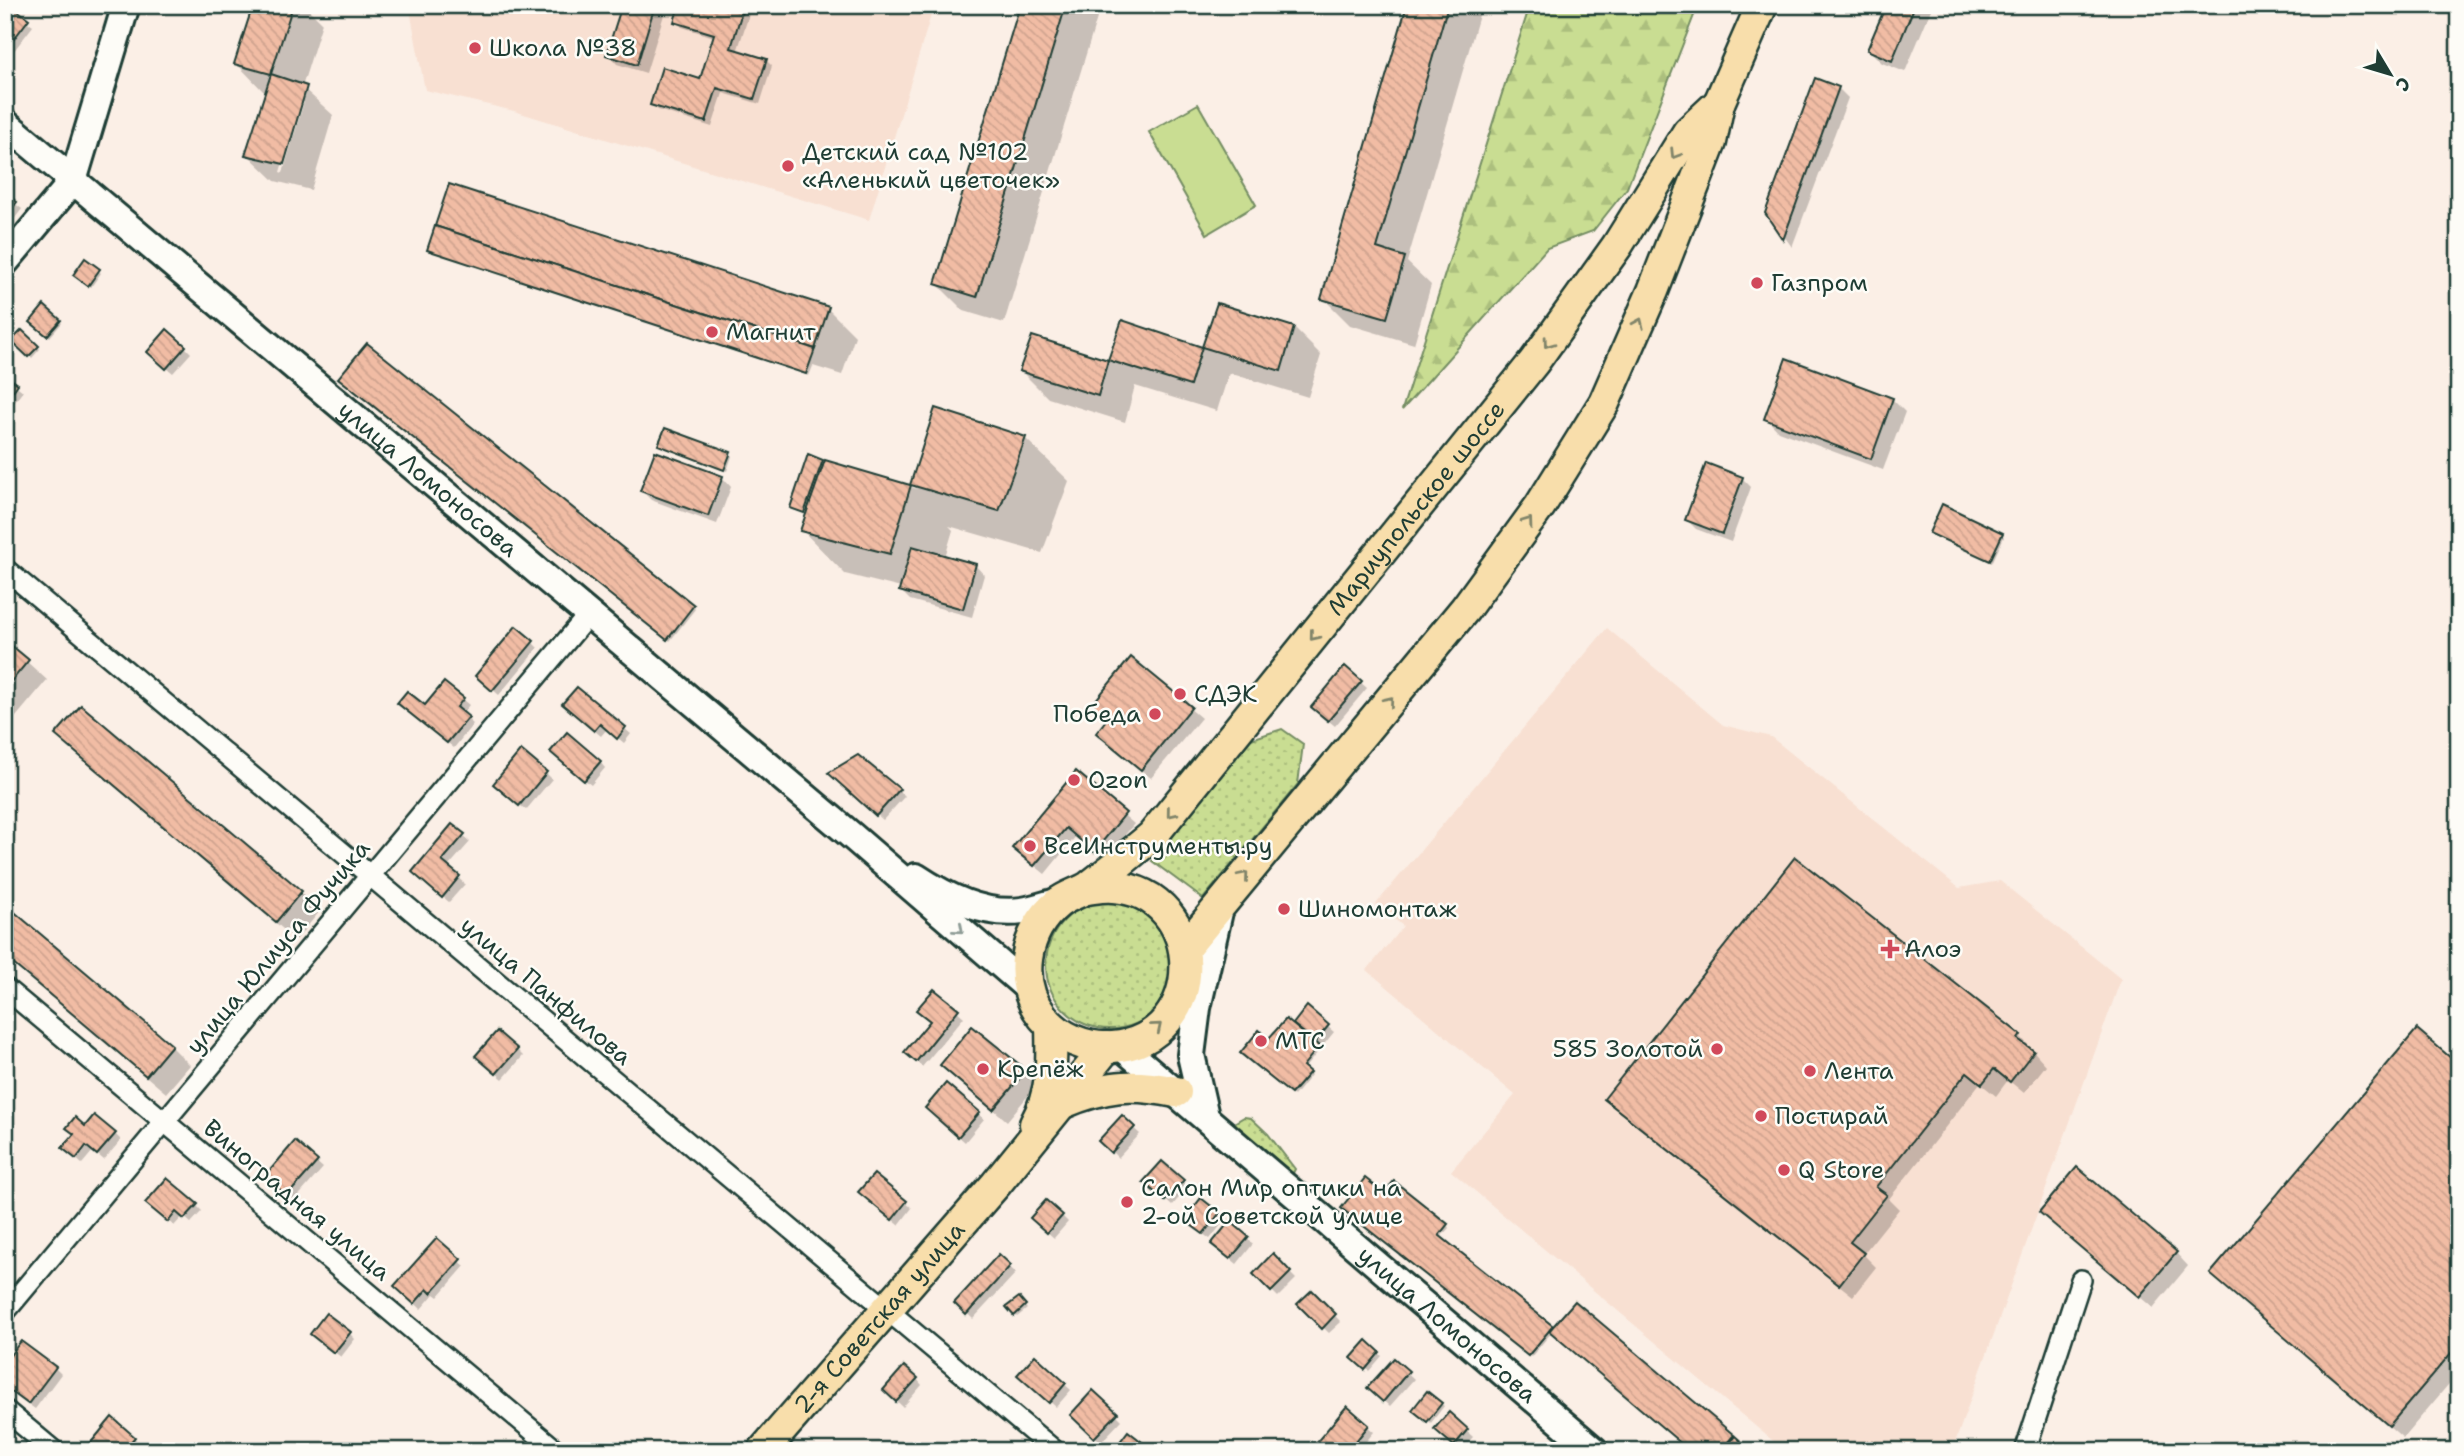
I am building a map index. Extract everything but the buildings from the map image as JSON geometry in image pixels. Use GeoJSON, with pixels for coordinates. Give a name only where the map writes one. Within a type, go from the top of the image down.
{"type":"FeatureCollection","features":[{"type":"Feature","properties":{"kind":"main road","name":"Мариупольское шоссе"},"geometry":{"type":"LineString","coordinates":[[1185,948],[1465,609],[1547,495],[1609,390],[1653,291],[1707,155],[1719,103],[1762,5]]}},
{"type":"Feature","properties":{"kind":"main road","name":"Мариупольское шоссе"},"geometry":{"type":"LineString","coordinates":[[1073,895],[1152,836],[1534,362],[1610,257],[1688,132],[1719,103]]}},
{"type":"Feature","properties":{"kind":"main road"},"geometry":{"type":"LineString","coordinates":[[1113,887],[1137,892],[1164,910],[1176,927],[1185,948],[1186,976],[1181,996],[1174,1009],[1159,1028],[1143,1038],[1114,1047],[1078,1042],[1051,1026],[1039,1010],[1029,989],[1026,967],[1033,935],[1041,920],[1073,895],[1113,887]]}},
{"type":"Feature","properties":{"kind":"main road","name":"2-я Советская улица"},"geometry":{"type":"LineString","coordinates":[[996,1184],[1037,1120],[1047,1098],[1053,1070],[1051,1026]]}},
{"type":"Feature","properties":{"kind":"main road","name":"2-я Советская улица"},"geometry":{"type":"LineString","coordinates":[[763,1451],[996,1184],[1062,1103],[1114,1047]]}},
{"type":"Feature","properties":{"kind":"main road"},"geometry":{"type":"LineString","coordinates":[[1062,1103],[1111,1087],[1144,1086],[1176,1092]]}},
{"type":"Feature","properties":{"kind":"street"},"geometry":{"type":"LineString","coordinates":[[5,262],[73,181],[126,5]]}},
{"type":"Feature","properties":{"kind":"street","name":"улица Ломоносова"},"geometry":{"type":"LineString","coordinates":[[5,123],[852,836],[1029,989]]}},
{"type":"Feature","properties":{"kind":"street","name":"улица Панфилова"},"geometry":{"type":"LineString","coordinates":[[5,569],[1055,1451]]}},
{"type":"Feature","properties":{"kind":"street","name":"улица Юлиуса Фучика"},"geometry":{"type":"LineString","coordinates":[[5,1312],[589,614]]}},
{"type":"Feature","properties":{"kind":"street","name":"улица Ломоносова"},"geometry":{"type":"LineString","coordinates":[[852,836],[928,885],[969,904],[991,910],[1020,911],[1073,895]]}},
{"type":"Feature","properties":{"kind":"street"},"geometry":{"type":"LineString","coordinates":[[1205,1116],[1191,1055],[1197,1008],[1221,903]]}},
{"type":"Feature","properties":{"kind":"street","name":"Виноградная улица"},"geometry":{"type":"LineString","coordinates":[[5,988],[557,1451]]}},
{"type":"Feature","properties":{"kind":"street","name":"улица Ломоносова"},"geometry":{"type":"LineString","coordinates":[[1114,1047],[1205,1116],[1595,1451]]}},
{"type":"Feature","properties":{"kind":"street"},"geometry":{"type":"LineString","coordinates":[[2025,1451],[2081,1280]]}},
{"type":"Feature","properties":{"kind":"street"},"geometry":{"type":"LineString","coordinates":[[5,1410],[54,1451]]}},
{"type":"Feature","properties":{"kind":"shaded area","name":"Детский сад №102 «Аленький цветочек»"},"geometry":{"type":"Polygon","coordinates":[[[409,5],[934,5],[869,220],[514,111],[425,90],[409,5]]]}},
{"type":"Feature","properties":{"kind":"shaded area"},"geometry":{"type":"Polygon","coordinates":[[[1607,628],[1723,725],[1771,737],[1959,888],[2000,881],[2121,979],[1952,1451],[1785,1451],[1451,1171],[1515,1095],[1367,970],[1403,926],[1376,904],[1607,628]]]}},
{"type":"Feature","properties":{"kind":"green space"},"geometry":{"type":"Polygon","coordinates":[[[1530,5],[1698,5],[1627,188],[1593,231],[1547,248],[1402,410],[1530,5]]]}},
{"type":"Feature","properties":{"kind":"green space"},"geometry":{"type":"Polygon","coordinates":[[[1198,104],[1256,205],[1207,234],[1149,132],[1198,104]]]}},
{"type":"Feature","properties":{"kind":"green space"},"geometry":{"type":"Polygon","coordinates":[[[1282,729],[1303,744],[1298,784],[1203,899],[1152,861],[1245,741],[1282,729]]]}},
{"type":"Feature","properties":{"kind":"green space"},"geometry":{"type":"Polygon","coordinates":[[[1110,901],[1134,906],[1155,920],[1169,941],[1174,965],[1169,989],[1155,1010],[1134,1024],[1110,1029],[1086,1024],[1065,1010],[1051,989],[1046,965],[1051,941],[1065,920],[1086,906],[1110,901]]]}},
{"type":"Feature","properties":{"kind":"green space"},"geometry":{"type":"Polygon","coordinates":[[[1244,1117],[1251,1118],[1268,1134],[1295,1169],[1292,1175],[1231,1128],[1244,1117]]]}},
{"type":"Feature","properties":{"kind":"place","name":"Школа №38"},"geometry":{"type":"Point","coordinates":[475,48]}},
{"type":"Feature","properties":{"kind":"place","name":"Детский сад №102 «Аленький цветочек»"},"geometry":{"type":"Point","coordinates":[788,166]}},
{"type":"Feature","properties":{"kind":"place","name":"Газпром"},"geometry":{"type":"Point","coordinates":[1757,283]}},
{"type":"Feature","properties":{"kind":"place","name":"Магнит"},"geometry":{"type":"Point","coordinates":[712,332]}},
{"type":"Feature","properties":{"kind":"place","name":"СДЭК"},"geometry":{"type":"Point","coordinates":[1180,694]}},
{"type":"Feature","properties":{"kind":"place","name":"Победа"},"geometry":{"type":"Point","coordinates":[1155,714]}},
{"type":"Feature","properties":{"kind":"place","name":"Ozon"},"geometry":{"type":"Point","coordinates":[1074,780]}},
{"type":"Feature","properties":{"kind":"place","name":"ВсеИнструменты.ру"},"geometry":{"type":"Point","coordinates":[1030,846]}},
{"type":"Feature","properties":{"kind":"place","name":"Шиномонтаж"},"geometry":{"type":"Point","coordinates":[1284,909]}},
{"type":"Feature","properties":{"kind":"place","name":"Алоэ"},"geometry":{"type":"Point","coordinates":[1890,949]}},
{"type":"Feature","properties":{"kind":"place","name":"МТС"},"geometry":{"type":"Point","coordinates":[1261,1041]}},
{"type":"Feature","properties":{"kind":"place","name":"585 Золотой"},"geometry":{"type":"Point","coordinates":[1717,1049]}},
{"type":"Feature","properties":{"kind":"place","name":"Крепёж"},"geometry":{"type":"Point","coordinates":[983,1069]}},
{"type":"Feature","properties":{"kind":"place","name":"Лента"},"geometry":{"type":"Point","coordinates":[1810,1071]}},
{"type":"Feature","properties":{"kind":"place","name":"Постирай"},"geometry":{"type":"Point","coordinates":[1761,1116]}},
{"type":"Feature","properties":{"kind":"place","name":"Q Store"},"geometry":{"type":"Point","coordinates":[1784,1170]}},
{"type":"Feature","properties":{"kind":"place","name":"Салон Мир оптики на 2-ой Советской улице"},"geometry":{"type":"Point","coordinates":[1127,1202]}}]}
